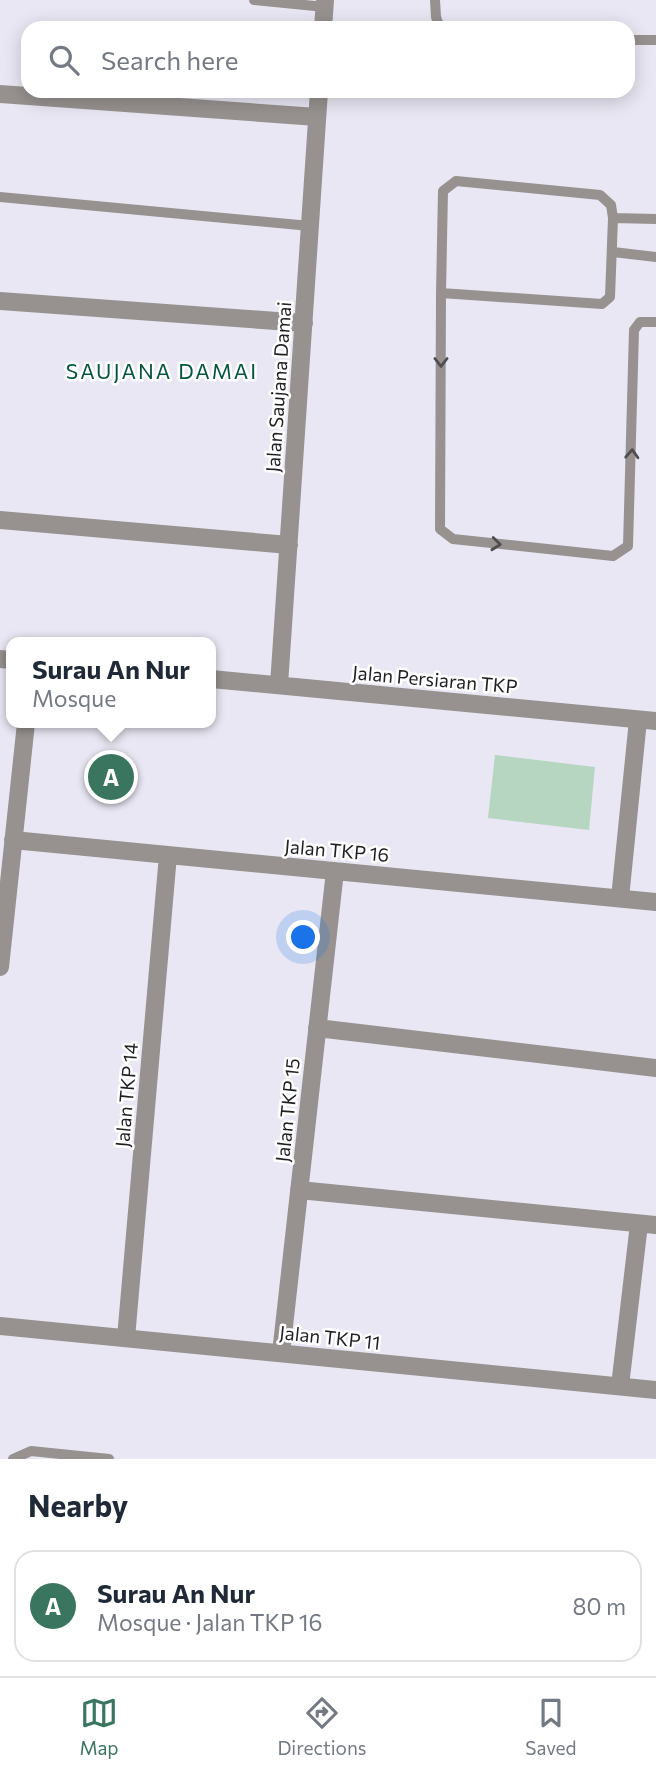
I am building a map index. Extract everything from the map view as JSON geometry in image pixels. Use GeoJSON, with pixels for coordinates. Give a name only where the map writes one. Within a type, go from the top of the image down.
{"type":"FeatureCollection","features":[{"type":"Feature","properties":{"kind":"street"},"geometry":{"type":"LineString","coordinates":[[324,21],[325,3]]}},
{"type":"Feature","properties":{"kind":"street"},"geometry":{"type":"LineString","coordinates":[[0,94],[21,96]]}},
{"type":"Feature","properties":{"kind":"street"},"geometry":{"type":"LineString","coordinates":[[55,98],[317,117]]}},
{"type":"Feature","properties":{"kind":"street","name":"Jalan Saujana Damai"},"geometry":{"type":"LineString","coordinates":[[279,685],[318,98]]}},
{"type":"Feature","properties":{"kind":"street"},"geometry":{"type":"LineString","coordinates":[[0,301],[304,323]]}},
{"type":"Feature","properties":{"kind":"street"},"geometry":{"type":"LineString","coordinates":[[0,520],[289,545]]}},
{"type":"Feature","properties":{"kind":"street","name":"Jalan Persiaran TKP"},"geometry":{"type":"LineString","coordinates":[[216,679],[647,721]]}},
{"type":"Feature","properties":{"kind":"street"},"geometry":{"type":"LineString","coordinates":[[620,898],[647,721]]}},
{"type":"Feature","properties":{"kind":"street"},"geometry":{"type":"LineString","coordinates":[[0,967],[25,728]]}},
{"type":"Feature","properties":{"kind":"street","name":"Jalan TKP 16"},"geometry":{"type":"LineString","coordinates":[[13,841],[656,902]]}},
{"type":"Feature","properties":{"kind":"street","name":"Jalan TKP 14"},"geometry":{"type":"LineString","coordinates":[[126,1338],[168,855]]}},
{"type":"Feature","properties":{"kind":"street","name":"Jalan TKP 15"},"geometry":{"type":"LineString","coordinates":[[281,1353],[335,871]]}},
{"type":"Feature","properties":{"kind":"street"},"geometry":{"type":"LineString","coordinates":[[317,1028],[656,1068]]}},
{"type":"Feature","properties":{"kind":"street"},"geometry":{"type":"LineString","coordinates":[[299,1190],[647,1224],[620,1386]]}},
{"type":"Feature","properties":{"kind":"street","name":"Jalan TKP 11"},"geometry":{"type":"LineString","coordinates":[[0,1326],[656,1390]]}},
{"type":"Feature","properties":{"kind":"lane"},"geometry":{"type":"LineString","coordinates":[[254,0],[325,3]]}},
{"type":"Feature","properties":{"kind":"lane"},"geometry":{"type":"LineString","coordinates":[[435,0],[437,21]]}},
{"type":"Feature","properties":{"kind":"lane"},"geometry":{"type":"LineString","coordinates":[[635,40],[656,40]]}},
{"type":"Feature","properties":{"kind":"lane"},"geometry":{"type":"LineString","coordinates":[[441,293],[602,304],[610,297],[613,252],[611,205],[600,195],[456,181],[443,191],[441,293],[440,529],[453,539],[613,556],[628,546],[634,330],[640,321],[656,322]]}},
{"type":"Feature","properties":{"kind":"lane"},"geometry":{"type":"LineString","coordinates":[[0,197],[310,226]]}},
{"type":"Feature","properties":{"kind":"lane"},"geometry":{"type":"LineString","coordinates":[[613,218],[656,219]]}},
{"type":"Feature","properties":{"kind":"lane"},"geometry":{"type":"LineString","coordinates":[[613,252],[656,257]]}},
{"type":"Feature","properties":{"kind":"lane"},"geometry":{"type":"LineString","coordinates":[[13,1459],[32,1451],[109,1459]]}},
{"type":"Feature","properties":{"kind":"green space"},"geometry":{"type":"Polygon","coordinates":[[[495,755],[595,767],[589,830],[488,818],[495,755]]]}},
{"type":"Feature","properties":{"kind":"place","name":"Surau An Nur"},"geometry":{"type":"Point","coordinates":[111,777]}},
{"type":"Feature","properties":{"kind":"district","name":"SAUJANA DAMAI"},"geometry":{"type":"Point","coordinates":[162,370]}}]}
